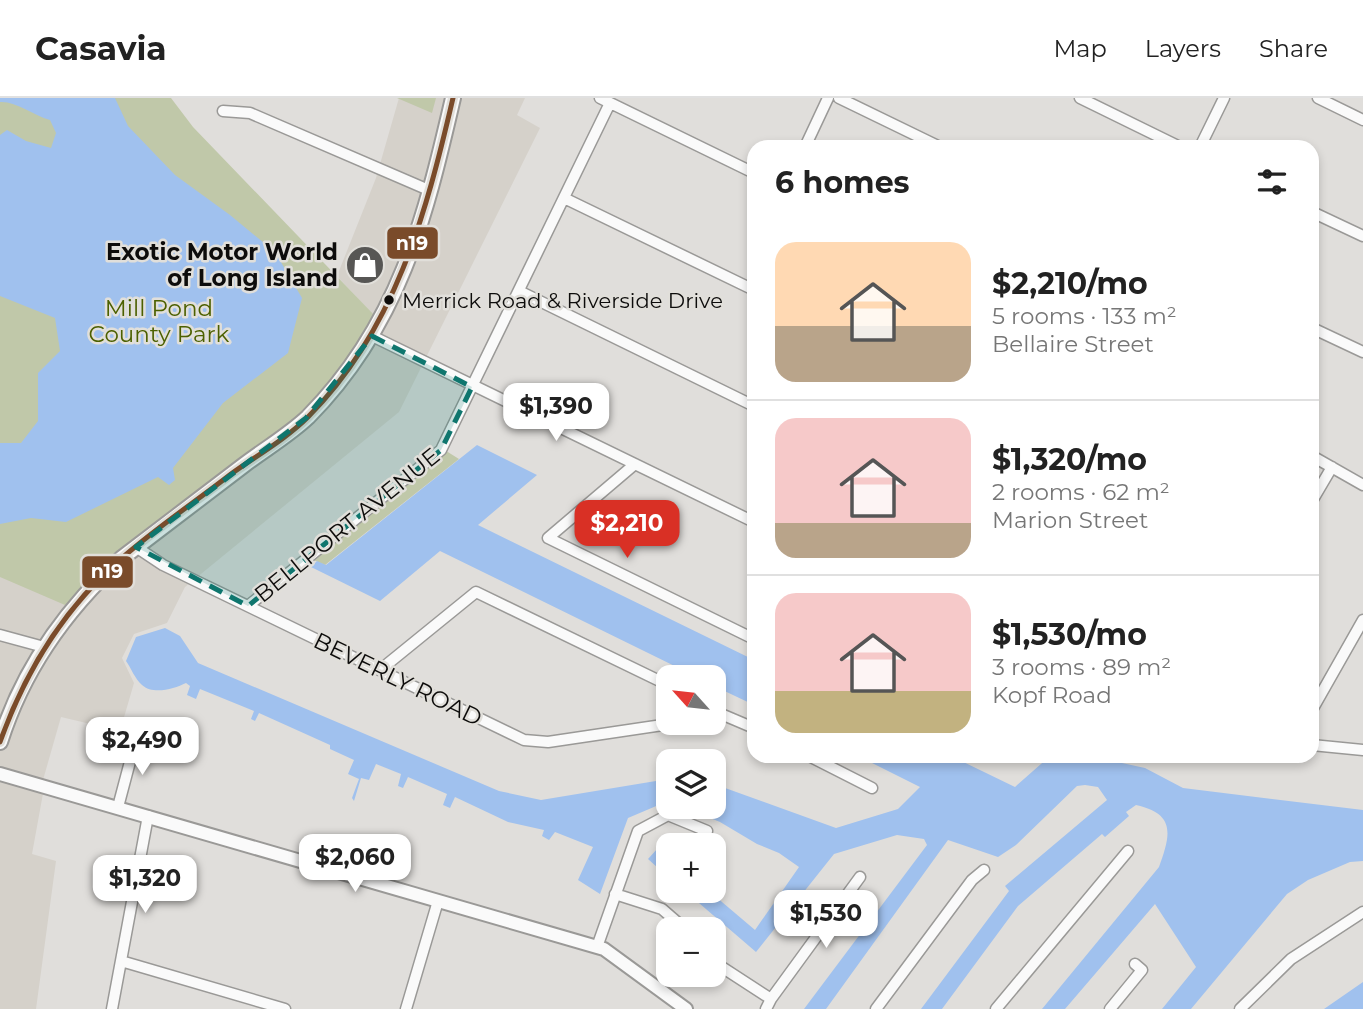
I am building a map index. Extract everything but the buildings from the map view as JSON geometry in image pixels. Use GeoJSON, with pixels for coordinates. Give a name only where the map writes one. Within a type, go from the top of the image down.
{"type":"FeatureCollection","features":[{"type":"Feature","properties":{"kind":"main road"},"geometry":{"type":"LineString","coordinates":[[0,741],[15,701],[44,647],[80,600],[105,573],[306,418],[343,378],[372,336],[406,268],[431,191],[453,98]]}},
{"type":"Feature","properties":{"kind":"street"},"geometry":{"type":"LineString","coordinates":[[600,98],[747,170]]}},
{"type":"Feature","properties":{"kind":"street"},"geometry":{"type":"LineString","coordinates":[[808,140],[828,98]]}},
{"type":"Feature","properties":{"kind":"street"},"geometry":{"type":"LineString","coordinates":[[839,98],[926,140]]}},
{"type":"Feature","properties":{"kind":"street"},"geometry":{"type":"LineString","coordinates":[[1080,98],[1166,140]]}},
{"type":"Feature","properties":{"kind":"street"},"geometry":{"type":"LineString","coordinates":[[1203,140],[1224,98]]}},
{"type":"Feature","properties":{"kind":"street"},"geometry":{"type":"LineString","coordinates":[[1318,98],[1363,120]]}},
{"type":"Feature","properties":{"kind":"street","name":"BELLPORT AVENUE"},"geometry":{"type":"LineString","coordinates":[[248,606],[440,450],[610,103]]}},
{"type":"Feature","properties":{"kind":"street"},"geometry":{"type":"LineString","coordinates":[[223,111],[250,113],[431,191]]}},
{"type":"Feature","properties":{"kind":"street"},"geometry":{"type":"LineString","coordinates":[[564,198],[747,286]]}},
{"type":"Feature","properties":{"kind":"street"},"geometry":{"type":"LineString","coordinates":[[1319,215],[1363,236]]}},
{"type":"Feature","properties":{"kind":"street"},"geometry":{"type":"LineString","coordinates":[[519,291],[747,403]]}},
{"type":"Feature","properties":{"kind":"street"},"geometry":{"type":"LineString","coordinates":[[1319,331],[1363,352]]}},
{"type":"Feature","properties":{"kind":"street"},"geometry":{"type":"LineString","coordinates":[[372,336],[747,519]]}},
{"type":"Feature","properties":{"kind":"street"},"geometry":{"type":"LineString","coordinates":[[1319,460],[1363,485]]}},
{"type":"Feature","properties":{"kind":"street"},"geometry":{"type":"LineString","coordinates":[[635,464],[548,538],[747,636]]}},
{"type":"Feature","properties":{"kind":"street"},"geometry":{"type":"LineString","coordinates":[[1319,489],[1332,467]]}},
{"type":"Feature","properties":{"kind":"street","name":"BEVERLY ROAD"},"geometry":{"type":"LineString","coordinates":[[136,547],[163,565],[524,740],[548,742],[656,726]]}},
{"type":"Feature","properties":{"kind":"street"},"geometry":{"type":"LineString","coordinates":[[380,670],[476,592],[656,679]]}},
{"type":"Feature","properties":{"kind":"street"},"geometry":{"type":"LineString","coordinates":[[1319,698],[1363,620]]}},
{"type":"Feature","properties":{"kind":"street"},"geometry":{"type":"LineString","coordinates":[[0,635],[44,647]]}},
{"type":"Feature","properties":{"kind":"street"},"geometry":{"type":"LineString","coordinates":[[726,720],[747,726]]}},
{"type":"Feature","properties":{"kind":"street"},"geometry":{"type":"LineString","coordinates":[[117,807],[136,739]]}},
{"type":"Feature","properties":{"kind":"street"},"geometry":{"type":"LineString","coordinates":[[1319,746],[1363,750]]}},
{"type":"Feature","properties":{"kind":"street"},"geometry":{"type":"LineString","coordinates":[[823,763],[872,788]]}},
{"type":"Feature","properties":{"kind":"street"},"geometry":{"type":"LineString","coordinates":[[0,774],[597,947],[615,956],[678,1007]]}},
{"type":"Feature","properties":{"kind":"street"},"geometry":{"type":"LineString","coordinates":[[597,947],[638,831],[668,815],[707,831]]}},
{"type":"Feature","properties":{"kind":"street"},"geometry":{"type":"LineString","coordinates":[[112,1009],[148,816]]}},
{"type":"Feature","properties":{"kind":"street"},"geometry":{"type":"LineString","coordinates":[[996,1009],[1128,851]]}},
{"type":"Feature","properties":{"kind":"street"},"geometry":{"type":"LineString","coordinates":[[876,1009],[972,880],[984,870]]}},
{"type":"Feature","properties":{"kind":"street"},"geometry":{"type":"LineString","coordinates":[[726,971],[768,1004],[860,877]]}},
{"type":"Feature","properties":{"kind":"street"},"geometry":{"type":"LineString","coordinates":[[615,894],[662,909],[671,917]]}},
{"type":"Feature","properties":{"kind":"street"},"geometry":{"type":"LineString","coordinates":[[406,1009],[438,901]]}},
{"type":"Feature","properties":{"kind":"street"},"geometry":{"type":"LineString","coordinates":[[1240,1009],[1291,959],[1363,912]]}},
{"type":"Feature","properties":{"kind":"street"},"geometry":{"type":"LineString","coordinates":[[121,961],[285,1009]]}},
{"type":"Feature","properties":{"kind":"street"},"geometry":{"type":"LineString","coordinates":[[1110,1009],[1142,970],[1135,964]]}},
{"type":"Feature","properties":{"kind":"highlighted area"},"geometry":{"type":"Polygon","coordinates":[[[372,336],[472,387],[441,450],[248,606],[136,547],[306,418],[372,336]]]}},
{"type":"Feature","properties":{"kind":"shaded area"},"geometry":{"type":"Polygon","coordinates":[[[399,98],[525,98],[517,115],[540,128],[399,412],[185,587],[167,623],[134,634],[122,658],[134,683],[120,731],[61,717],[41,787],[44,788],[32,854],[56,861],[36,1009],[0,1009],[0,576],[96,573],[376,318],[337,276],[376,178],[399,98]]]}},
{"type":"Feature","properties":{"kind":"green space","name":"Mill Pond County Park"},"geometry":{"type":"Polygon","coordinates":[[[0,98],[171,98],[193,127],[376,317],[358,350],[335,379],[281,432],[127,546],[65,605],[0,577],[0,98]]]}},
{"type":"Feature","properties":{"kind":"green space"},"geometry":{"type":"Polygon","coordinates":[[[397,98],[436,98],[432,113],[397,98]]]}},
{"type":"Feature","properties":{"kind":"green space"},"geometry":{"type":"Polygon","coordinates":[[[443,449],[459,459],[325,565],[309,558],[443,449]]]}},
{"type":"Feature","properties":{"kind":"water","name":"Mill Pond County Park"},"geometry":{"type":"Polygon","coordinates":[[[0,98],[115,98],[128,126],[175,175],[275,252],[302,298],[288,353],[223,403],[173,468],[175,480],[169,485],[158,477],[66,522],[31,518],[0,524],[0,443],[21,443],[38,421],[38,373],[60,351],[55,318],[0,296],[0,135],[7,130],[26,141],[51,148],[56,133],[50,120],[12,104],[0,102],[0,98]]]}},
{"type":"Feature","properties":{"kind":"water"},"geometry":{"type":"Polygon","coordinates":[[[477,445],[537,475],[478,525],[747,657],[747,702],[726,692],[726,665],[673,665],[440,551],[380,601],[311,567],[317,561],[326,565],[477,445]]]}},
{"type":"Feature","properties":{"kind":"water"},"geometry":{"type":"Polygon","coordinates":[[[165,628],[180,636],[198,663],[499,791],[541,800],[656,781],[656,806],[628,818],[600,894],[578,880],[593,847],[555,832],[549,840],[542,836],[544,830],[508,822],[455,797],[450,808],[443,805],[447,794],[408,777],[403,788],[398,786],[401,774],[376,764],[369,780],[361,778],[354,801],[352,798],[359,779],[348,774],[354,760],[330,749],[330,745],[259,713],[255,721],[251,719],[254,711],[200,689],[196,699],[187,695],[190,686],[186,683],[164,690],[147,688],[137,680],[126,661],[136,637],[165,628]]]}},
{"type":"Feature","properties":{"kind":"water"},"geometry":{"type":"Polygon","coordinates":[[[872,763],[965,763],[1015,787],[1042,763],[1122,763],[1145,768],[1183,788],[1363,810],[1363,861],[1350,862],[1308,880],[1287,894],[1191,1009],[1162,1009],[1196,967],[1155,904],[1065,1009],[1042,1009],[1159,867],[1166,846],[1167,828],[1158,814],[1136,805],[1126,812],[1129,816],[1105,837],[1102,834],[1018,906],[942,1009],[921,1009],[1009,891],[1005,886],[1107,800],[1098,787],[1077,786],[1016,845],[998,857],[948,840],[826,1009],[804,1009],[927,845],[924,839],[897,835],[834,854],[756,952],[726,926],[726,917],[715,917],[699,903],[723,903],[755,930],[799,867],[779,853],[713,819],[726,819],[726,788],[836,828],[898,809],[920,787],[872,763]]]}},
{"type":"Feature","properties":{"kind":"water"},"geometry":{"type":"Polygon","coordinates":[[[656,850],[656,866],[648,859],[656,850]]]}},
{"type":"Feature","properties":{"kind":"water"},"geometry":{"type":"Polygon","coordinates":[[[1363,982],[1363,1009],[1324,1009],[1363,982]]]}},
{"type":"Feature","properties":{"kind":"transit line","name":"n19"},"geometry":{"type":"LineString","coordinates":[[0,742],[22,691],[49,642],[101,577],[162,526],[290,433],[338,383],[364,347],[385,308],[418,227],[453,98]]}},
{"type":"Feature","properties":{"kind":"place","name":"Exotic Motor World of Long Island"},"geometry":{"type":"Point","coordinates":[365,265]}},
{"type":"Feature","properties":{"kind":"place","name":"Merrick Road & Riverside Drive"},"geometry":{"type":"Point","coordinates":[389,300]}}]}
